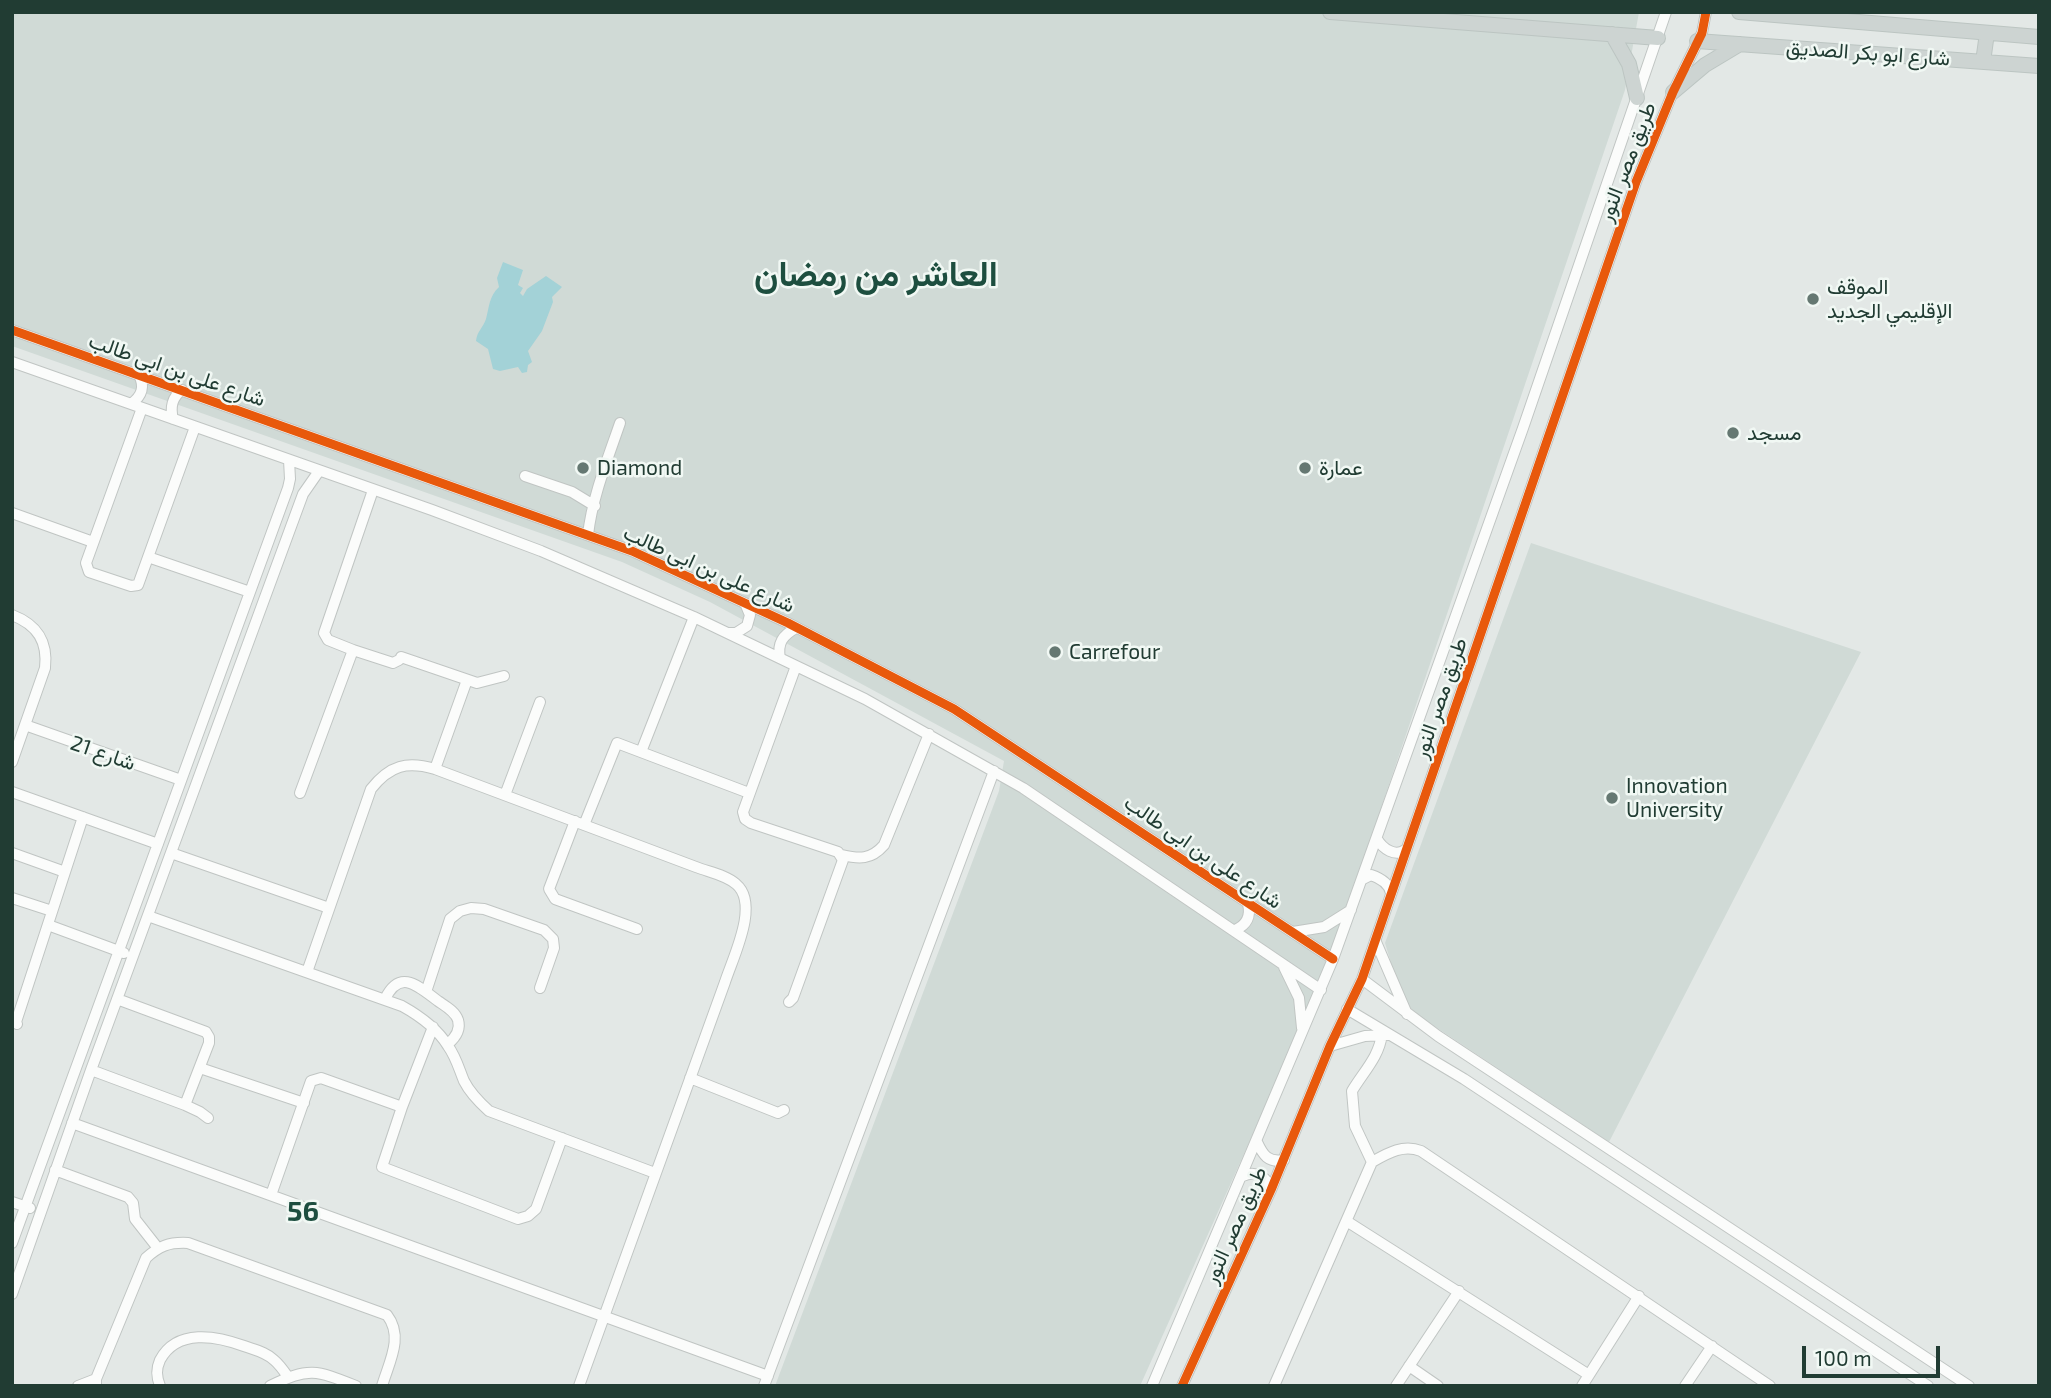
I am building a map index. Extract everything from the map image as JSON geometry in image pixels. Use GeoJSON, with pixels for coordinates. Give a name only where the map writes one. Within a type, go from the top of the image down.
{"type":"FeatureCollection","features":[{"type":"Feature","properties":{"kind":"main road"},"geometry":{"type":"LineString","coordinates":[[1330,12],[1658,38]]}},
{"type":"Feature","properties":{"kind":"main road","name":"شارع ابو بكر الصديق"},"geometry":{"type":"LineString","coordinates":[[1739,12],[2039,37]]}},
{"type":"Feature","properties":{"kind":"main road"},"geometry":{"type":"LineString","coordinates":[[1533,27],[1538,13]]}},
{"type":"Feature","properties":{"kind":"main road"},"geometry":{"type":"LineString","coordinates":[[1983,62],[1987,33]]}},
{"type":"Feature","properties":{"kind":"main road"},"geometry":{"type":"LineString","coordinates":[[1612,34],[1629,64],[1637,98]]}},
{"type":"Feature","properties":{"kind":"main road","name":"شارع ابو بكر الصديق"},"geometry":{"type":"LineString","coordinates":[[1698,41],[2039,66]]}},
{"type":"Feature","properties":{"kind":"main road"},"geometry":{"type":"LineString","coordinates":[[1673,92],[1706,65],[1742,43]]}},
{"type":"Feature","properties":{"kind":"street","name":"طريق مصر النور"},"geometry":{"type":"LineString","coordinates":[[1152,1386],[1321,990],[1351,911],[1524,428],[1666,12]]}},
{"type":"Feature","properties":{"kind":"street","name":"طريق مصر النور"},"geometry":{"type":"LineString","coordinates":[[1182,1386],[1284,1160],[1329,1046],[1362,979],[1636,182],[1673,92],[1705,24],[1706,12]]}},
{"type":"Feature","properties":{"kind":"street","name":"شارع على بن ابى طالب"},"geometry":{"type":"LineString","coordinates":[[12,330],[632,551],[745,603],[954,709],[1333,959]]}},
{"type":"Feature","properties":{"kind":"street"},"geometry":{"type":"LineString","coordinates":[[12,362],[541,551],[729,633],[865,699],[994,771],[1091,833],[1321,990]]}},
{"type":"Feature","properties":{"kind":"street"},"geometry":{"type":"LineString","coordinates":[[139,375],[142,391],[86,570],[131,586],[138,584],[195,427]]}},
{"type":"Feature","properties":{"kind":"street"},"geometry":{"type":"LineString","coordinates":[[173,419],[172,404],[183,390]]}},
{"type":"Feature","properties":{"kind":"street"},"geometry":{"type":"LineString","coordinates":[[588,535],[604,469],[620,423]]}},
{"type":"Feature","properties":{"kind":"street"},"geometry":{"type":"LineString","coordinates":[[12,1243],[16,1220],[25,1207],[290,479],[289,460]]}},
{"type":"Feature","properties":{"kind":"street"},"geometry":{"type":"LineString","coordinates":[[12,1294],[91,1070],[303,494],[319,471]]}},
{"type":"Feature","properties":{"kind":"street"},"geometry":{"type":"LineString","coordinates":[[525,476],[572,492],[595,506]]}},
{"type":"Feature","properties":{"kind":"street"},"geometry":{"type":"LineString","coordinates":[[373,490],[324,633],[328,640],[393,663],[400,658],[477,683],[504,676]]}},
{"type":"Feature","properties":{"kind":"street"},"geometry":{"type":"LineString","coordinates":[[12,513],[93,542]]}},
{"type":"Feature","properties":{"kind":"street"},"geometry":{"type":"LineString","coordinates":[[148,557],[250,592]]}},
{"type":"Feature","properties":{"kind":"street"},"geometry":{"type":"LineString","coordinates":[[729,633],[736,633],[747,626],[750,615],[745,603]]}},
{"type":"Feature","properties":{"kind":"street"},"geometry":{"type":"LineString","coordinates":[[12,615],[35,628],[43,640],[47,654],[45,668],[12,762]]}},
{"type":"Feature","properties":{"kind":"street"},"geometry":{"type":"LineString","coordinates":[[641,752],[694,617]]}},
{"type":"Feature","properties":{"kind":"street"},"geometry":{"type":"LineString","coordinates":[[780,658],[779,644],[782,638],[796,628]]}},
{"type":"Feature","properties":{"kind":"street"},"geometry":{"type":"LineString","coordinates":[[300,793],[353,650]]}},
{"type":"Feature","properties":{"kind":"street"},"geometry":{"type":"LineString","coordinates":[[796,666],[743,811],[745,819],[842,855],[856,859],[869,858],[877,854],[884,845],[929,734]]}},
{"type":"Feature","properties":{"kind":"street"},"geometry":{"type":"LineString","coordinates":[[435,769],[467,680]]}},
{"type":"Feature","properties":{"kind":"street"},"geometry":{"type":"LineString","coordinates":[[505,795],[540,702]]}},
{"type":"Feature","properties":{"kind":"street","name":"شارع 21"},"geometry":{"type":"LineString","coordinates":[[25,725],[181,780]]}},
{"type":"Feature","properties":{"kind":"street"},"geometry":{"type":"LineString","coordinates":[[637,929],[555,899],[548,888],[617,743],[750,793]]}},
{"type":"Feature","properties":{"kind":"street"},"geometry":{"type":"LineString","coordinates":[[307,972],[371,789],[389,771],[403,765],[418,764],[505,795],[727,879],[737,885],[744,894],[746,917],[725,982],[579,1386]]}},
{"type":"Feature","properties":{"kind":"street"},"geometry":{"type":"LineString","coordinates":[[72,1123],[604,1316],[766,1381],[994,771]]}},
{"type":"Feature","properties":{"kind":"street"},"geometry":{"type":"LineString","coordinates":[[12,792],[158,843],[171,855],[329,908]]}},
{"type":"Feature","properties":{"kind":"street"},"geometry":{"type":"LineString","coordinates":[[18,1024],[16,1022],[83,817]]}},
{"type":"Feature","properties":{"kind":"street"},"geometry":{"type":"LineString","coordinates":[[158,843],[176,839]]}},
{"type":"Feature","properties":{"kind":"street"},"geometry":{"type":"LineString","coordinates":[[1377,839],[1389,851],[1397,853],[1405,850]]}},
{"type":"Feature","properties":{"kind":"street"},"geometry":{"type":"LineString","coordinates":[[12,853],[65,872]]}},
{"type":"Feature","properties":{"kind":"street"},"geometry":{"type":"LineString","coordinates":[[789,1002],[793,998],[843,860],[842,855]]}},
{"type":"Feature","properties":{"kind":"street"},"geometry":{"type":"LineString","coordinates":[[1363,878],[1371,875],[1379,878],[1388,885],[1391,892]]}},
{"type":"Feature","properties":{"kind":"street"},"geometry":{"type":"LineString","coordinates":[[12,898],[52,911]]}},
{"type":"Feature","properties":{"kind":"street"},"geometry":{"type":"LineString","coordinates":[[1235,930],[1249,917],[1248,904]]}},
{"type":"Feature","properties":{"kind":"street"},"geometry":{"type":"LineString","coordinates":[[426,992],[450,919],[460,911],[471,908],[484,909],[544,930],[553,939],[554,948],[540,988]]}},
{"type":"Feature","properties":{"kind":"street"},"geometry":{"type":"LineString","coordinates":[[1292,932],[1324,927],[1351,911]]}},
{"type":"Feature","properties":{"kind":"street"},"geometry":{"type":"LineString","coordinates":[[148,916],[402,1006],[433,1027],[447,1044],[475,1098],[489,1111],[655,1173]]}},
{"type":"Feature","properties":{"kind":"street"},"geometry":{"type":"LineString","coordinates":[[48,925],[133,956]]}},
{"type":"Feature","properties":{"kind":"street"},"geometry":{"type":"LineString","coordinates":[[1376,942],[1407,1014]]}},
{"type":"Feature","properties":{"kind":"street"},"geometry":{"type":"LineString","coordinates":[[1283,965],[1299,999],[1301,1036]]}},
{"type":"Feature","properties":{"kind":"street"},"geometry":{"type":"LineString","coordinates":[[1362,979],[1438,1036],[1969,1386]]}},
{"type":"Feature","properties":{"kind":"street"},"geometry":{"type":"LineString","coordinates":[[385,999],[390,988],[402,982],[414,983],[453,1012],[458,1020],[455,1038],[447,1044]]}},
{"type":"Feature","properties":{"kind":"street"},"geometry":{"type":"LineString","coordinates":[[117,999],[206,1032],[209,1043],[186,1105]]}},
{"type":"Feature","properties":{"kind":"street"},"geometry":{"type":"LineString","coordinates":[[1347,1009],[1426,1054],[1928,1386]]}},
{"type":"Feature","properties":{"kind":"street"},"geometry":{"type":"LineString","coordinates":[[433,1027],[382,1167],[518,1219],[528,1216],[536,1209],[562,1138]]}},
{"type":"Feature","properties":{"kind":"street"},"geometry":{"type":"LineString","coordinates":[[1329,1046],[1382,1034],[1395,1037]]}},
{"type":"Feature","properties":{"kind":"street"},"geometry":{"type":"LineString","coordinates":[[1372,1162],[1355,1126],[1352,1091],[1375,1060],[1382,1034]]}},
{"type":"Feature","properties":{"kind":"street"},"geometry":{"type":"LineString","coordinates":[[1426,1054],[1438,1036]]}},
{"type":"Feature","properties":{"kind":"street"},"geometry":{"type":"LineString","coordinates":[[200,1068],[304,1102]]}},
{"type":"Feature","properties":{"kind":"street"},"geometry":{"type":"LineString","coordinates":[[91,1070],[186,1105],[208,1118]]}},
{"type":"Feature","properties":{"kind":"street"},"geometry":{"type":"LineString","coordinates":[[271,1195],[311,1081],[321,1078],[402,1107]]}},
{"type":"Feature","properties":{"kind":"street"},"geometry":{"type":"LineString","coordinates":[[690,1078],[778,1112],[784,1110]]}},
{"type":"Feature","properties":{"kind":"street"},"geometry":{"type":"LineString","coordinates":[[1257,1142],[1264,1156],[1273,1161],[1284,1160]]}},
{"type":"Feature","properties":{"kind":"street"},"geometry":{"type":"LineString","coordinates":[[1274,1386],[1372,1162],[1400,1149],[1421,1151],[1770,1386]]}},
{"type":"Feature","properties":{"kind":"street"},"geometry":{"type":"LineString","coordinates":[[55,1170],[128,1197],[133,1203],[135,1219],[157,1247]]}},
{"type":"Feature","properties":{"kind":"street"},"geometry":{"type":"LineString","coordinates":[[1243,1176],[1253,1174],[1264,1178],[1271,1190]]}},
{"type":"Feature","properties":{"kind":"street"},"geometry":{"type":"LineString","coordinates":[[12,1202],[40,1212]]}},
{"type":"Feature","properties":{"kind":"street"},"geometry":{"type":"LineString","coordinates":[[16,1220],[34,1227]]}},
{"type":"Feature","properties":{"kind":"street"},"geometry":{"type":"LineString","coordinates":[[1348,1222],[1589,1375]]}},
{"type":"Feature","properties":{"kind":"street"},"geometry":{"type":"LineString","coordinates":[[78,1386],[96,1382],[145,1258],[157,1247],[172,1242],[188,1243],[387,1315],[394,1324],[397,1335],[382,1386]]}},
{"type":"Feature","properties":{"kind":"street"},"geometry":{"type":"LineString","coordinates":[[1396,1386],[1459,1291]]}},
{"type":"Feature","properties":{"kind":"street"},"geometry":{"type":"LineString","coordinates":[[1582,1386],[1639,1296]]}},
{"type":"Feature","properties":{"kind":"street"},"geometry":{"type":"LineString","coordinates":[[160,1386],[156,1377],[157,1366],[164,1354],[173,1345],[197,1337],[225,1339],[264,1353],[282,1367],[288,1377]]}},
{"type":"Feature","properties":{"kind":"street"},"geometry":{"type":"LineString","coordinates":[[1685,1386],[1712,1346]]}},
{"type":"Feature","properties":{"kind":"street"},"geometry":{"type":"LineString","coordinates":[[1409,1366],[1438,1386]]}},
{"type":"Feature","properties":{"kind":"street"},"geometry":{"type":"LineString","coordinates":[[270,1386],[288,1377],[314,1371],[356,1386]]}},
{"type":"Feature","properties":{"kind":"shaded area"},"geometry":{"type":"Polygon","coordinates":[[[12,12],[1639,12],[1625,90],[1325,973],[1140,1386],[775,1386],[999,791],[1004,761],[710,602],[622,562],[12,346],[12,12]]]}},
{"type":"Feature","properties":{"kind":"shaded area","name":"Innovation University"},"geometry":{"type":"Polygon","coordinates":[[[1531,543],[1861,652],[1609,1142],[1404,1006],[1385,943],[1531,543]]]}},
{"type":"Feature","properties":{"kind":"water"},"geometry":{"type":"Polygon","coordinates":[[[503,262],[523,270],[518,285],[523,288],[520,293],[523,296],[527,289],[546,276],[562,287],[552,297],[553,302],[542,331],[528,351],[532,362],[528,365],[527,372],[522,373],[518,367],[500,371],[493,369],[488,349],[476,341],[486,319],[491,298],[499,287],[497,278],[503,262]]]}},
{"type":"Feature","properties":{"kind":"cycle path"},"geometry":{"type":"LineString","coordinates":[[1182,1386],[1271,1190],[1330,1046],[1362,979],[1636,182],[1673,92],[1702,33],[1706,12]]}},
{"type":"Feature","properties":{"kind":"cycle path"},"geometry":{"type":"LineString","coordinates":[[12,330],[632,551],[788,623],[954,709],[1333,959]]}},
{"type":"Feature","properties":{"kind":"place","name":"الموقف الإقليمي الجديد"},"geometry":{"type":"Point","coordinates":[1813,299]}},
{"type":"Feature","properties":{"kind":"place","name":"مسجد"},"geometry":{"type":"Point","coordinates":[1733,433]}},
{"type":"Feature","properties":{"kind":"place","name":"Diamond"},"geometry":{"type":"Point","coordinates":[583,468]}},
{"type":"Feature","properties":{"kind":"place","name":"عمارة"},"geometry":{"type":"Point","coordinates":[1305,468]}},
{"type":"Feature","properties":{"kind":"place","name":"Carrefour"},"geometry":{"type":"Point","coordinates":[1055,652]}},
{"type":"Feature","properties":{"kind":"place","name":"Innovation University"},"geometry":{"type":"Point","coordinates":[1612,798]}},
{"type":"Feature","properties":{"kind":"district","name":"العاشر من رمضان"},"geometry":{"type":"Point","coordinates":[876,274]}},
{"type":"Feature","properties":{"kind":"district","name":"56"},"geometry":{"type":"Point","coordinates":[303,1212]}}]}
